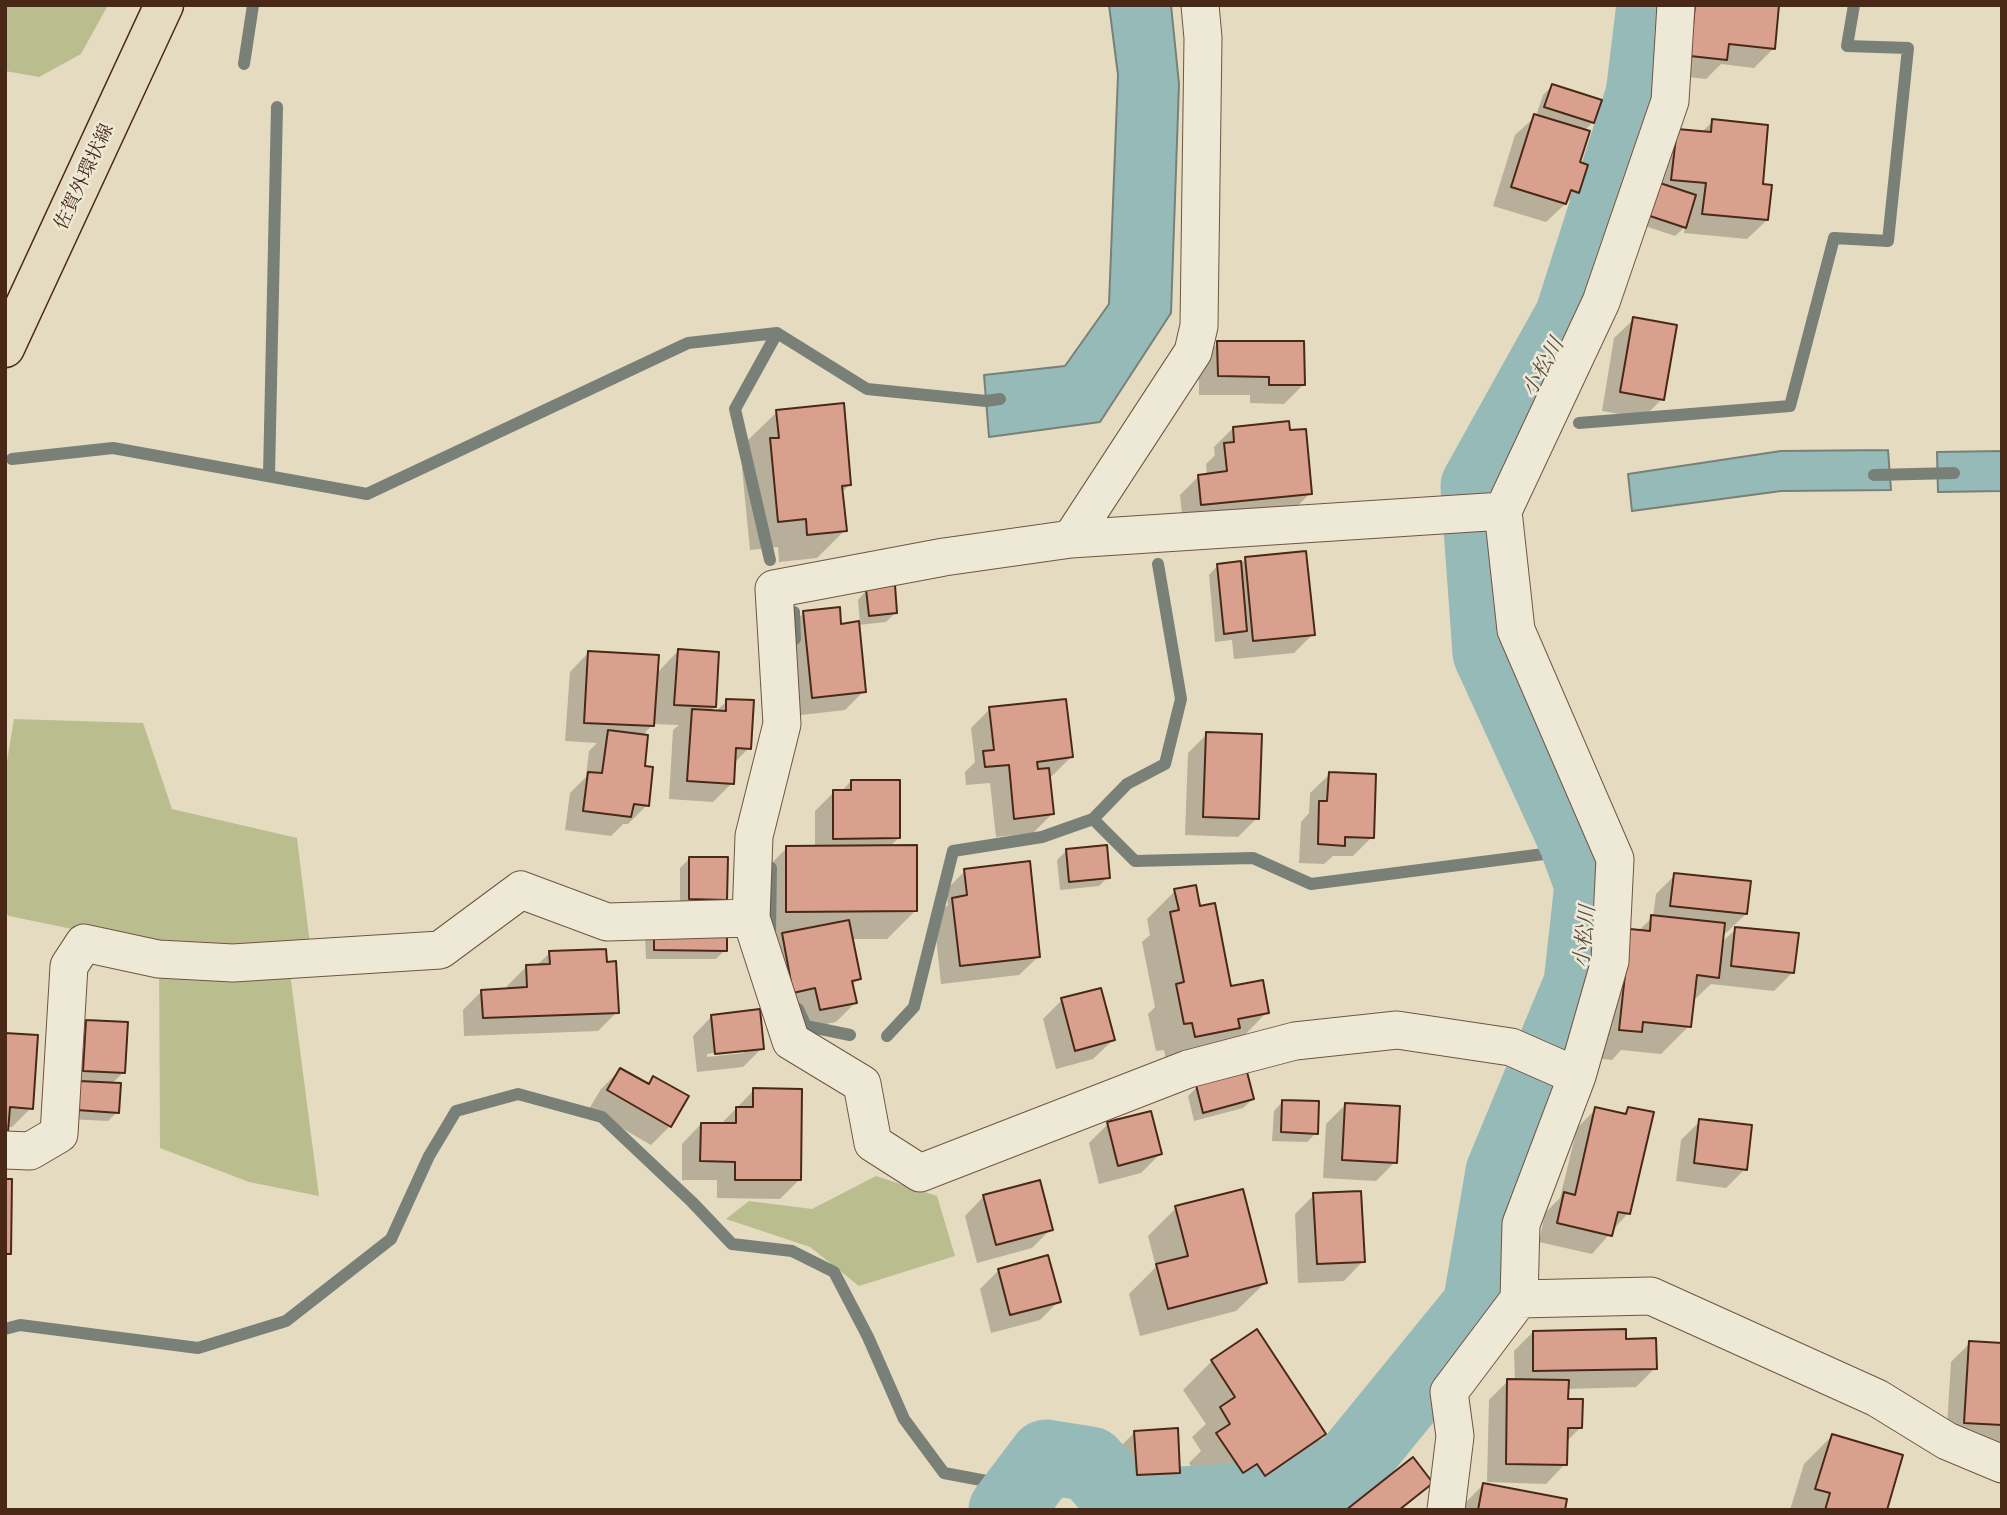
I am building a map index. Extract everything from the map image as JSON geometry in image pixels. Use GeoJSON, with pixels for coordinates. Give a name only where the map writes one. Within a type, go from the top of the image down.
{"type":"FeatureCollection","features":[{"type":"Feature","properties":{"kind":"main road","name":"佐賀外環状線"},"geometry":{"type":"LineString","coordinates":[[5,348],[164,5]]}},
{"type":"Feature","properties":{"kind":"street"},"geometry":{"type":"LineString","coordinates":[[1071,539],[1192,352],[1199,326],[1203,38],[1200,5]]}},
{"type":"Feature","properties":{"kind":"street"},"geometry":{"type":"LineString","coordinates":[[1446,1510],[1455,1436],[1449,1392],[1519,1299],[1521,1224],[1577,1076],[1610,961],[1615,859],[1516,631],[1503,511],[1601,302],[1670,101],[1676,5]]}},
{"type":"Feature","properties":{"kind":"street"},"geometry":{"type":"LineString","coordinates":[[1503,511],[1071,539],[944,556],[774,589],[782,724],[754,836],[751,918],[791,1041],[862,1084],[873,1143],[920,1173],[1188,1069],[1295,1041],[1397,1030],[1511,1047],[1577,1076]]}},
{"type":"Feature","properties":{"kind":"street"},"geometry":{"type":"LineString","coordinates":[[5,1150],[30,1151],[59,1134],[69,966],[84,943],[158,960],[233,963],[440,950],[521,890],[607,922],[751,918]]}},
{"type":"Feature","properties":{"kind":"street"},"geometry":{"type":"LineString","coordinates":[[1519,1299],[1651,1296],[1877,1398],[1947,1441],[2002,1464]]}},
{"type":"Feature","properties":{"kind":"green space"},"geometry":{"type":"Polygon","coordinates":[[[5,5],[108,5],[81,54],[39,77],[5,71],[5,5]]]}},
{"type":"Feature","properties":{"kind":"green space"},"geometry":{"type":"Polygon","coordinates":[[[14,719],[143,723],[172,809],[297,838],[310,944],[290,973],[319,1196],[249,1182],[160,1148],[159,947],[9,916],[5,912],[5,773],[14,719]]]}},
{"type":"Feature","properties":{"kind":"green space"},"geometry":{"type":"Polygon","coordinates":[[[876,1176],[937,1196],[955,1256],[859,1286],[810,1247],[726,1219],[749,1201],[812,1209],[876,1176]]]}},
{"type":"Feature","properties":{"kind":"water"},"geometry":{"type":"Polygon","coordinates":[[[1109,5],[1171,5],[1179,84],[1171,313],[1100,422],[989,437],[984,375],[1065,366],[1109,304],[1118,75],[1109,5]]]}},
{"type":"Feature","properties":{"kind":"water"},"geometry":{"type":"Polygon","coordinates":[[[1888,450],[1891,490],[1781,491],[1632,511],[1628,474],[1781,451],[1888,450]]]}},
{"type":"Feature","properties":{"kind":"water"},"geometry":{"type":"Polygon","coordinates":[[[2002,451],[2002,491],[1938,492],[1937,452],[2002,451]]]}},
{"type":"Feature","properties":{"kind":"building"},"geometry":{"type":"Polygon","coordinates":[[[1695,5],[1779,5],[1775,49],[1729,44],[1727,60],[1690,56],[1695,5]]]}},
{"type":"Feature","properties":{"kind":"building"},"geometry":{"type":"Polygon","coordinates":[[[1552,84],[1602,100],[1594,123],[1544,107],[1552,84]]]}},
{"type":"Feature","properties":{"kind":"building"},"geometry":{"type":"Polygon","coordinates":[[[1534,114],[1590,131],[1580,162],[1588,165],[1579,193],[1571,190],[1566,204],[1511,187],[1534,114]]]}},
{"type":"Feature","properties":{"kind":"building"},"geometry":{"type":"Polygon","coordinates":[[[1712,119],[1768,125],[1763,184],[1772,185],[1768,220],[1702,214],[1706,183],[1671,180],[1677,129],[1711,132],[1712,119]]]}},
{"type":"Feature","properties":{"kind":"building"},"geometry":{"type":"Polygon","coordinates":[[[1657,182],[1696,195],[1686,228],[1647,215],[1657,182]]]}},
{"type":"Feature","properties":{"kind":"building"},"geometry":{"type":"Polygon","coordinates":[[[1633,317],[1677,325],[1664,400],[1620,392],[1633,317]]]}},
{"type":"Feature","properties":{"kind":"building"},"geometry":{"type":"Polygon","coordinates":[[[1217,341],[1304,341],[1305,385],[1269,385],[1269,377],[1218,376],[1217,341]]]}},
{"type":"Feature","properties":{"kind":"building"},"geometry":{"type":"Polygon","coordinates":[[[844,403],[851,485],[842,486],[847,531],[807,535],[806,519],[778,522],[770,438],[779,438],[776,410],[844,403]]]}},
{"type":"Feature","properties":{"kind":"building"},"geometry":{"type":"Polygon","coordinates":[[[1289,421],[1290,430],[1306,429],[1312,494],[1201,505],[1198,475],[1227,471],[1224,443],[1234,442],[1233,427],[1289,421]]]}},
{"type":"Feature","properties":{"kind":"building"},"geometry":{"type":"Polygon","coordinates":[[[1306,551],[1315,635],[1253,641],[1245,557],[1306,551]]]}},
{"type":"Feature","properties":{"kind":"building"},"geometry":{"type":"Polygon","coordinates":[[[1241,561],[1247,631],[1224,634],[1217,564],[1241,561]]]}},
{"type":"Feature","properties":{"kind":"building"},"geometry":{"type":"Polygon","coordinates":[[[895,585],[897,613],[869,616],[866,589],[895,585]]]}},
{"type":"Feature","properties":{"kind":"building"},"geometry":{"type":"Polygon","coordinates":[[[840,607],[841,624],[859,621],[866,692],[812,698],[803,611],[840,607]]]}},
{"type":"Feature","properties":{"kind":"building"},"geometry":{"type":"Polygon","coordinates":[[[678,649],[719,652],[716,707],[674,705],[678,649]]]}},
{"type":"Feature","properties":{"kind":"building"},"geometry":{"type":"Polygon","coordinates":[[[588,651],[659,655],[654,726],[584,723],[588,651]]]}},
{"type":"Feature","properties":{"kind":"building"},"geometry":{"type":"Polygon","coordinates":[[[726,699],[754,700],[751,749],[736,748],[734,784],[687,781],[692,709],[726,711],[726,699]]]}},
{"type":"Feature","properties":{"kind":"building"},"geometry":{"type":"Polygon","coordinates":[[[1066,699],[1073,757],[1037,762],[1038,769],[1049,768],[1054,814],[1014,819],[1009,765],[985,767],[983,751],[994,750],[989,707],[1066,699]]]}},
{"type":"Feature","properties":{"kind":"building"},"geometry":{"type":"Polygon","coordinates":[[[608,730],[648,735],[645,766],[653,767],[649,806],[634,804],[631,817],[583,811],[588,772],[602,773],[608,730]]]}},
{"type":"Feature","properties":{"kind":"building"},"geometry":{"type":"Polygon","coordinates":[[[1206,732],[1262,734],[1259,819],[1203,817],[1206,732]]]}},
{"type":"Feature","properties":{"kind":"building"},"geometry":{"type":"Polygon","coordinates":[[[1329,772],[1376,774],[1374,838],[1345,837],[1345,846],[1318,844],[1319,801],[1327,801],[1329,772]]]}},
{"type":"Feature","properties":{"kind":"building"},"geometry":{"type":"Polygon","coordinates":[[[851,780],[900,780],[900,838],[833,839],[833,790],[851,790],[851,780]]]}},
{"type":"Feature","properties":{"kind":"building"},"geometry":{"type":"Polygon","coordinates":[[[917,845],[917,911],[786,912],[786,846],[917,845]]]}},
{"type":"Feature","properties":{"kind":"building"},"geometry":{"type":"Polygon","coordinates":[[[1107,845],[1110,878],[1069,882],[1066,849],[1107,845]]]}},
{"type":"Feature","properties":{"kind":"building"},"geometry":{"type":"Polygon","coordinates":[[[689,857],[728,857],[727,900],[689,899],[689,857]]]}},
{"type":"Feature","properties":{"kind":"building"},"geometry":{"type":"Polygon","coordinates":[[[1030,861],[1040,957],[960,966],[952,898],[967,895],[964,869],[1030,861]]]}},
{"type":"Feature","properties":{"kind":"building"},"geometry":{"type":"Polygon","coordinates":[[[1674,873],[1751,881],[1747,914],[1670,906],[1674,873]]]}},
{"type":"Feature","properties":{"kind":"building"},"geometry":{"type":"Polygon","coordinates":[[[1196,885],[1200,906],[1215,903],[1231,986],[1263,980],[1269,1013],[1238,1019],[1240,1028],[1195,1037],[1192,1023],[1184,1024],[1176,984],[1184,982],[1170,912],[1179,910],[1174,889],[1196,885]]]}},
{"type":"Feature","properties":{"kind":"building"},"geometry":{"type":"Polygon","coordinates":[[[1651,915],[1725,923],[1719,978],[1697,975],[1691,1027],[1643,1022],[1642,1032],[1619,1030],[1630,929],[1650,931],[1651,915]]]}},
{"type":"Feature","properties":{"kind":"building"},"geometry":{"type":"Polygon","coordinates":[[[849,920],[861,979],[852,981],[857,1003],[820,1010],[815,988],[793,993],[782,933],[849,920]]]}},
{"type":"Feature","properties":{"kind":"building"},"geometry":{"type":"Polygon","coordinates":[[[654,927],[727,927],[727,951],[654,950],[654,927]]]}},
{"type":"Feature","properties":{"kind":"building"},"geometry":{"type":"Polygon","coordinates":[[[1735,927],[1799,933],[1794,973],[1731,966],[1735,927]]]}},
{"type":"Feature","properties":{"kind":"building"},"geometry":{"type":"Polygon","coordinates":[[[606,949],[607,962],[616,961],[619,1013],[483,1018],[481,990],[527,987],[526,965],[550,964],[549,951],[606,949]]]}},
{"type":"Feature","properties":{"kind":"building"},"geometry":{"type":"Polygon","coordinates":[[[1101,988],[1115,1040],[1075,1051],[1061,998],[1101,988]]]}},
{"type":"Feature","properties":{"kind":"building"},"geometry":{"type":"Polygon","coordinates":[[[760,1009],[764,1049],[715,1054],[711,1015],[760,1009]]]}},
{"type":"Feature","properties":{"kind":"building"},"geometry":{"type":"Polygon","coordinates":[[[86,1020],[128,1022],[125,1073],[83,1071],[86,1020]]]}},
{"type":"Feature","properties":{"kind":"building"},"geometry":{"type":"Polygon","coordinates":[[[5,1033],[38,1035],[33,1109],[10,1107],[8,1132],[5,1132],[5,1033]]]}},
{"type":"Feature","properties":{"kind":"building"},"geometry":{"type":"Polygon","coordinates":[[[620,1068],[649,1084],[653,1076],[689,1096],[671,1127],[607,1090],[620,1068]]]}},
{"type":"Feature","properties":{"kind":"building"},"geometry":{"type":"Polygon","coordinates":[[[1247,1072],[1254,1099],[1203,1113],[1196,1085],[1247,1072]]]}},
{"type":"Feature","properties":{"kind":"building"},"geometry":{"type":"Polygon","coordinates":[[[79,1081],[121,1083],[119,1113],[77,1110],[79,1081]]]}},
{"type":"Feature","properties":{"kind":"building"},"geometry":{"type":"Polygon","coordinates":[[[753,1088],[802,1089],[801,1180],[735,1180],[735,1162],[700,1161],[701,1123],[736,1123],[736,1107],[753,1107],[753,1088]]]}},
{"type":"Feature","properties":{"kind":"building"},"geometry":{"type":"Polygon","coordinates":[[[1282,1100],[1319,1101],[1318,1134],[1281,1132],[1282,1100]]]}},
{"type":"Feature","properties":{"kind":"building"},"geometry":{"type":"Polygon","coordinates":[[[1345,1103],[1400,1106],[1397,1163],[1342,1160],[1345,1103]]]}},
{"type":"Feature","properties":{"kind":"building"},"geometry":{"type":"Polygon","coordinates":[[[1595,1107],[1626,1114],[1628,1107],[1654,1112],[1630,1214],[1618,1212],[1612,1236],[1557,1223],[1564,1192],[1575,1195],[1595,1107]]]}},
{"type":"Feature","properties":{"kind":"building"},"geometry":{"type":"Polygon","coordinates":[[[1151,1111],[1162,1154],[1118,1166],[1107,1122],[1151,1111]]]}},
{"type":"Feature","properties":{"kind":"building"},"geometry":{"type":"Polygon","coordinates":[[[1699,1119],[1752,1125],[1747,1170],[1694,1163],[1699,1119]]]}},
{"type":"Feature","properties":{"kind":"building"},"geometry":{"type":"Polygon","coordinates":[[[5,1179],[12,1179],[11,1254],[5,1254],[5,1179]]]}},
{"type":"Feature","properties":{"kind":"building"},"geometry":{"type":"Polygon","coordinates":[[[1040,1180],[1053,1230],[996,1245],[983,1195],[1040,1180]]]}},
{"type":"Feature","properties":{"kind":"building"},"geometry":{"type":"Polygon","coordinates":[[[1243,1189],[1267,1283],[1168,1309],[1156,1264],[1188,1256],[1175,1206],[1243,1189]]]}},
{"type":"Feature","properties":{"kind":"building"},"geometry":{"type":"Polygon","coordinates":[[[1361,1191],[1365,1262],[1317,1264],[1313,1193],[1361,1191]]]}},
{"type":"Feature","properties":{"kind":"building"},"geometry":{"type":"Polygon","coordinates":[[[1048,1255],[1061,1302],[1010,1315],[998,1269],[1048,1255]]]}},
{"type":"Feature","properties":{"kind":"building"},"geometry":{"type":"Polygon","coordinates":[[[1257,1329],[1326,1434],[1265,1476],[1257,1464],[1243,1473],[1216,1433],[1230,1424],[1220,1407],[1235,1397],[1211,1360],[1257,1329]]]}},
{"type":"Feature","properties":{"kind":"building"},"geometry":{"type":"Polygon","coordinates":[[[1626,1329],[1626,1339],[1656,1338],[1657,1369],[1533,1371],[1533,1331],[1626,1329]]]}},
{"type":"Feature","properties":{"kind":"building"},"geometry":{"type":"Polygon","coordinates":[[[1969,1341],[2002,1343],[2002,1425],[1964,1423],[1969,1341]]]}},
{"type":"Feature","properties":{"kind":"building"},"geometry":{"type":"Polygon","coordinates":[[[1507,1379],[1569,1380],[1568,1399],[1583,1399],[1582,1428],[1568,1428],[1567,1465],[1506,1464],[1507,1379]]]}},
{"type":"Feature","properties":{"kind":"building"},"geometry":{"type":"Polygon","coordinates":[[[1178,1428],[1180,1473],[1137,1475],[1134,1431],[1178,1428]]]}},
{"type":"Feature","properties":{"kind":"building"},"geometry":{"type":"Polygon","coordinates":[[[1832,1434],[1903,1455],[1887,1510],[1825,1510],[1830,1493],[1815,1489],[1832,1434]]]}},
{"type":"Feature","properties":{"kind":"building"},"geometry":{"type":"Polygon","coordinates":[[[1413,1457],[1433,1483],[1399,1510],[1346,1510],[1413,1457]]]}},
{"type":"Feature","properties":{"kind":"building"},"geometry":{"type":"Polygon","coordinates":[[[1483,1483],[1567,1499],[1565,1510],[1478,1510],[1483,1483]]]}},
{"type":"Feature","properties":{"kind":"waterway"},"geometry":{"type":"LineString","coordinates":[[244,64],[253,5]]}},
{"type":"Feature","properties":{"kind":"waterway","name":"小松川"},"geometry":{"type":"LineString","coordinates":[[1006,1510],[1046,1457],[1090,1464],[1128,1508],[1282,1497],[1347,1469],[1480,1306],[1503,1172],[1581,984],[1592,885],[1576,841],[1490,653],[1478,486],[1572,317],[1643,95],[1654,5]]}},
{"type":"Feature","properties":{"kind":"waterway"},"geometry":{"type":"LineString","coordinates":[[1579,423],[1790,406],[1834,238],[1888,241],[1908,48],[1847,46],[1854,5]]}},
{"type":"Feature","properties":{"kind":"waterway"},"geometry":{"type":"LineString","coordinates":[[269,475],[277,107]]}},
{"type":"Feature","properties":{"kind":"waterway"},"geometry":{"type":"LineString","coordinates":[[12,459],[113,448],[367,494],[688,343],[777,333],[867,389],[986,401],[1000,399]]}},
{"type":"Feature","properties":{"kind":"waterway"},"geometry":{"type":"LineString","coordinates":[[770,560],[735,409],[777,333]]}},
{"type":"Feature","properties":{"kind":"waterway"},"geometry":{"type":"LineString","coordinates":[[1874,475],[1954,473]]}},
{"type":"Feature","properties":{"kind":"waterway"},"geometry":{"type":"LineString","coordinates":[[1093,819],[1127,784],[1165,764],[1181,699],[1158,564]]}},
{"type":"Feature","properties":{"kind":"waterway"},"geometry":{"type":"LineString","coordinates":[[794,612],[795,639]]}},
{"type":"Feature","properties":{"kind":"waterway"},"geometry":{"type":"LineString","coordinates":[[887,1036],[914,1007],[953,851],[1042,837],[1093,819],[1135,861],[1253,858],[1311,884],[1544,854],[1576,841]]}},
{"type":"Feature","properties":{"kind":"waterway"},"geometry":{"type":"LineString","coordinates":[[770,934],[771,868]]}},
{"type":"Feature","properties":{"kind":"waterway"},"geometry":{"type":"LineString","coordinates":[[798,1009],[806,1026],[850,1035]]}},
{"type":"Feature","properties":{"kind":"waterway"},"geometry":{"type":"LineString","coordinates":[[5,1329],[20,1325],[198,1348],[286,1321],[391,1239],[429,1156],[456,1111],[518,1094],[602,1117],[732,1244],[792,1251],[834,1272],[868,1337],[904,1419],[944,1473],[997,1483],[1027,1480]]}}]}
